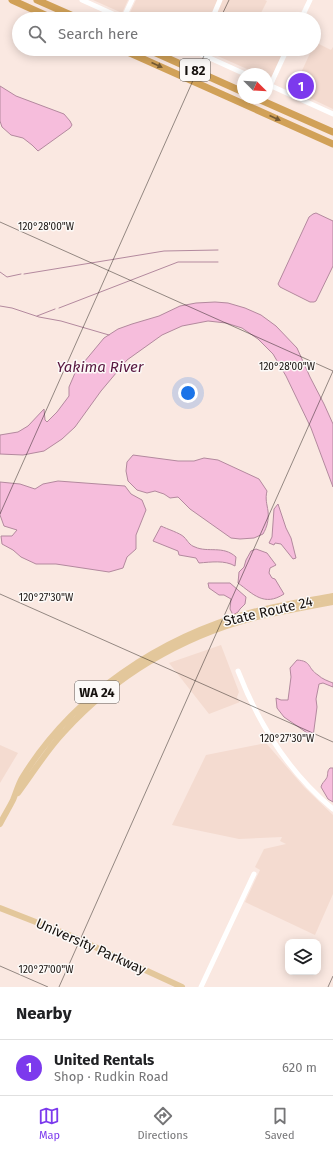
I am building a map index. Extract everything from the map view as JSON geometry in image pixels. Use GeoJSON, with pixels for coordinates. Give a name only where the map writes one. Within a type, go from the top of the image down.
{"type":"FeatureCollection","features":[{"type":"Feature","properties":{"kind":"highway"},"geometry":{"type":"LineString","coordinates":[[12,0],[39,12]]}},
{"type":"Feature","properties":{"kind":"highway"},"geometry":{"type":"LineString","coordinates":[[37,0],[64,12]]}},
{"type":"Feature","properties":{"kind":"highway","name":"I 82"},"geometry":{"type":"LineString","coordinates":[[137,56],[333,144]]}},
{"type":"Feature","properties":{"kind":"highway","name":"I 82"},"geometry":{"type":"LineString","coordinates":[[163,56],[237,89]]}},
{"type":"Feature","properties":{"kind":"highway"},"geometry":{"type":"LineString","coordinates":[[270,104],[333,132]]}},
{"type":"Feature","properties":{"kind":"main road","name":"State Route 24"},"geometry":{"type":"LineString","coordinates":[[0,824],[21,779],[42,749],[65,722],[114,678],[153,652],[185,636],[218,626],[263,609],[333,596]]}},
{"type":"Feature","properties":{"kind":"main road","name":"State Route 24"},"geometry":{"type":"LineString","coordinates":[[218,626],[333,602]]}},
{"type":"Feature","properties":{"kind":"main road","name":"University Parkway"},"geometry":{"type":"LineString","coordinates":[[0,908],[69,935],[182,987]]}},
{"type":"Feature","properties":{"kind":"street"},"geometry":{"type":"LineString","coordinates":[[82,0],[109,12]]}},
{"type":"Feature","properties":{"kind":"street"},"geometry":{"type":"LineString","coordinates":[[127,12],[132,0]]}},
{"type":"Feature","properties":{"kind":"street"},"geometry":{"type":"LineString","coordinates":[[215,12],[220,0]]}},
{"type":"Feature","properties":{"kind":"street"},"geometry":{"type":"LineString","coordinates":[[304,12],[310,0]]}},
{"type":"Feature","properties":{"kind":"street"},"geometry":{"type":"LineString","coordinates":[[208,56],[237,70]]}},
{"type":"Feature","properties":{"kind":"street"},"geometry":{"type":"LineString","coordinates":[[273,77],[284,56]]}},
{"type":"Feature","properties":{"kind":"street"},"geometry":{"type":"LineString","coordinates":[[273,87],[333,114]]}},
{"type":"Feature","properties":{"kind":"street"},"geometry":{"type":"LineString","coordinates":[[238,671],[254,710],[279,750],[291,767],[309,787],[333,809]]}},
{"type":"Feature","properties":{"kind":"street"},"geometry":{"type":"LineString","coordinates":[[201,987],[254,874]]}},
{"type":"Feature","properties":{"kind":"shaded area"},"geometry":{"type":"Polygon","coordinates":[[[93,0],[128,0],[122,12],[93,0]]]}},
{"type":"Feature","properties":{"kind":"shaded area"},"geometry":{"type":"Polygon","coordinates":[[[136,0],[267,1],[262,12],[130,12],[136,0]]]}},
{"type":"Feature","properties":{"kind":"shaded area"},"geometry":{"type":"Polygon","coordinates":[[[321,45],[331,50],[333,47],[333,109],[293,90],[309,56],[321,56],[321,45]]]}},
{"type":"Feature","properties":{"kind":"shaded area"},"geometry":{"type":"Polygon","coordinates":[[[218,56],[286,56],[275,81],[273,80],[273,68],[245,68],[218,56]]]}},
{"type":"Feature","properties":{"kind":"shaded area"},"geometry":{"type":"Polygon","coordinates":[[[221,645],[239,692],[237,697],[240,702],[209,714],[169,663],[221,645]]]}},
{"type":"Feature","properties":{"kind":"shaded area"},"geometry":{"type":"Polygon","coordinates":[[[266,743],[304,787],[333,815],[333,894],[315,935],[245,902],[260,870],[255,867],[264,849],[286,844],[280,841],[282,837],[239,839],[172,825],[206,755],[266,743]]]}},
{"type":"Feature","properties":{"kind":"shaded area"},"geometry":{"type":"Polygon","coordinates":[[[0,745],[18,753],[0,783],[0,745]]]}},
{"type":"Feature","properties":{"kind":"water"},"geometry":{"type":"Polygon","coordinates":[[[0,86],[16,96],[64,114],[72,125],[38,151],[23,138],[11,135],[2,127],[0,121],[0,86]]]}},
{"type":"Feature","properties":{"kind":"water"},"geometry":{"type":"Polygon","coordinates":[[[316,213],[333,221],[333,266],[316,301],[310,302],[280,287],[278,284],[309,217],[316,213]]]}},
{"type":"Feature","properties":{"kind":"water","name":"Yakima River"},"geometry":{"type":"Polygon","coordinates":[[[215,302],[228,303],[261,315],[276,326],[297,348],[333,424],[333,487],[311,428],[286,376],[273,354],[258,339],[242,328],[226,323],[208,321],[182,326],[162,335],[127,360],[101,391],[75,427],[62,439],[44,451],[23,455],[0,454],[0,435],[18,432],[28,426],[44,409],[45,420],[47,422],[57,412],[69,396],[69,387],[75,373],[104,338],[118,329],[159,316],[180,306],[215,302]]]}},
{"type":"Feature","properties":{"kind":"water"},"geometry":{"type":"Polygon","coordinates":[[[133,455],[178,461],[194,461],[204,458],[218,460],[259,479],[267,491],[266,499],[268,517],[267,526],[263,534],[254,538],[231,538],[190,509],[178,497],[170,498],[155,491],[147,493],[137,490],[128,481],[126,471],[127,462],[133,455]]]}},
{"type":"Feature","properties":{"kind":"water"},"geometry":{"type":"Polygon","coordinates":[[[58,481],[125,486],[131,494],[142,500],[146,510],[136,535],[136,549],[127,557],[123,568],[109,572],[56,564],[36,564],[21,557],[13,550],[2,544],[1,536],[12,536],[17,530],[4,526],[0,515],[0,482],[20,484],[35,489],[43,484],[58,481]]]}},
{"type":"Feature","properties":{"kind":"water"},"geometry":{"type":"Polygon","coordinates":[[[278,504],[291,538],[296,558],[293,559],[281,544],[275,543],[274,545],[269,543],[272,537],[274,509],[278,504]]]}},
{"type":"Feature","properties":{"kind":"water"},"geometry":{"type":"Polygon","coordinates":[[[161,526],[184,537],[190,544],[200,549],[221,550],[231,553],[236,557],[235,566],[222,562],[199,563],[196,558],[179,555],[178,551],[153,541],[161,526]]]}},
{"type":"Feature","properties":{"kind":"water"},"geometry":{"type":"Polygon","coordinates":[[[256,549],[267,553],[276,565],[270,568],[269,573],[272,578],[275,579],[284,594],[277,598],[259,598],[238,583],[239,572],[244,567],[251,551],[256,549]]]}},
{"type":"Feature","properties":{"kind":"water"},"geometry":{"type":"Polygon","coordinates":[[[208,583],[230,583],[246,597],[245,604],[233,615],[230,609],[231,599],[224,595],[219,595],[209,588],[208,583]]]}},
{"type":"Feature","properties":{"kind":"water"},"geometry":{"type":"Polygon","coordinates":[[[297,660],[307,663],[325,680],[333,683],[333,687],[323,683],[319,684],[316,699],[317,707],[313,737],[284,717],[277,708],[276,698],[288,700],[291,677],[290,668],[297,660]]]}},
{"type":"Feature","properties":{"kind":"water"},"geometry":{"type":"Polygon","coordinates":[[[330,768],[333,768],[333,802],[328,799],[321,787],[327,778],[330,768]]]}},
{"type":"Feature","properties":{"kind":"waterway"},"geometry":{"type":"LineString","coordinates":[[24,274],[164,251],[218,250]]}},
{"type":"Feature","properties":{"kind":"waterway"},"geometry":{"type":"LineString","coordinates":[[59,308],[178,262],[218,262]]}},
{"type":"Feature","properties":{"kind":"waterway"},"geometry":{"type":"LineString","coordinates":[[0,272],[7,277],[21,274]]}},
{"type":"Feature","properties":{"kind":"waterway"},"geometry":{"type":"LineString","coordinates":[[0,306],[109,335]]}},
{"type":"Feature","properties":{"kind":"waterway"},"geometry":{"type":"LineString","coordinates":[[37,316],[55,309]]}},
{"type":"Feature","properties":{"kind":"place","name":"United Rentals"},"geometry":{"type":"Point","coordinates":[301,86]}}]}
